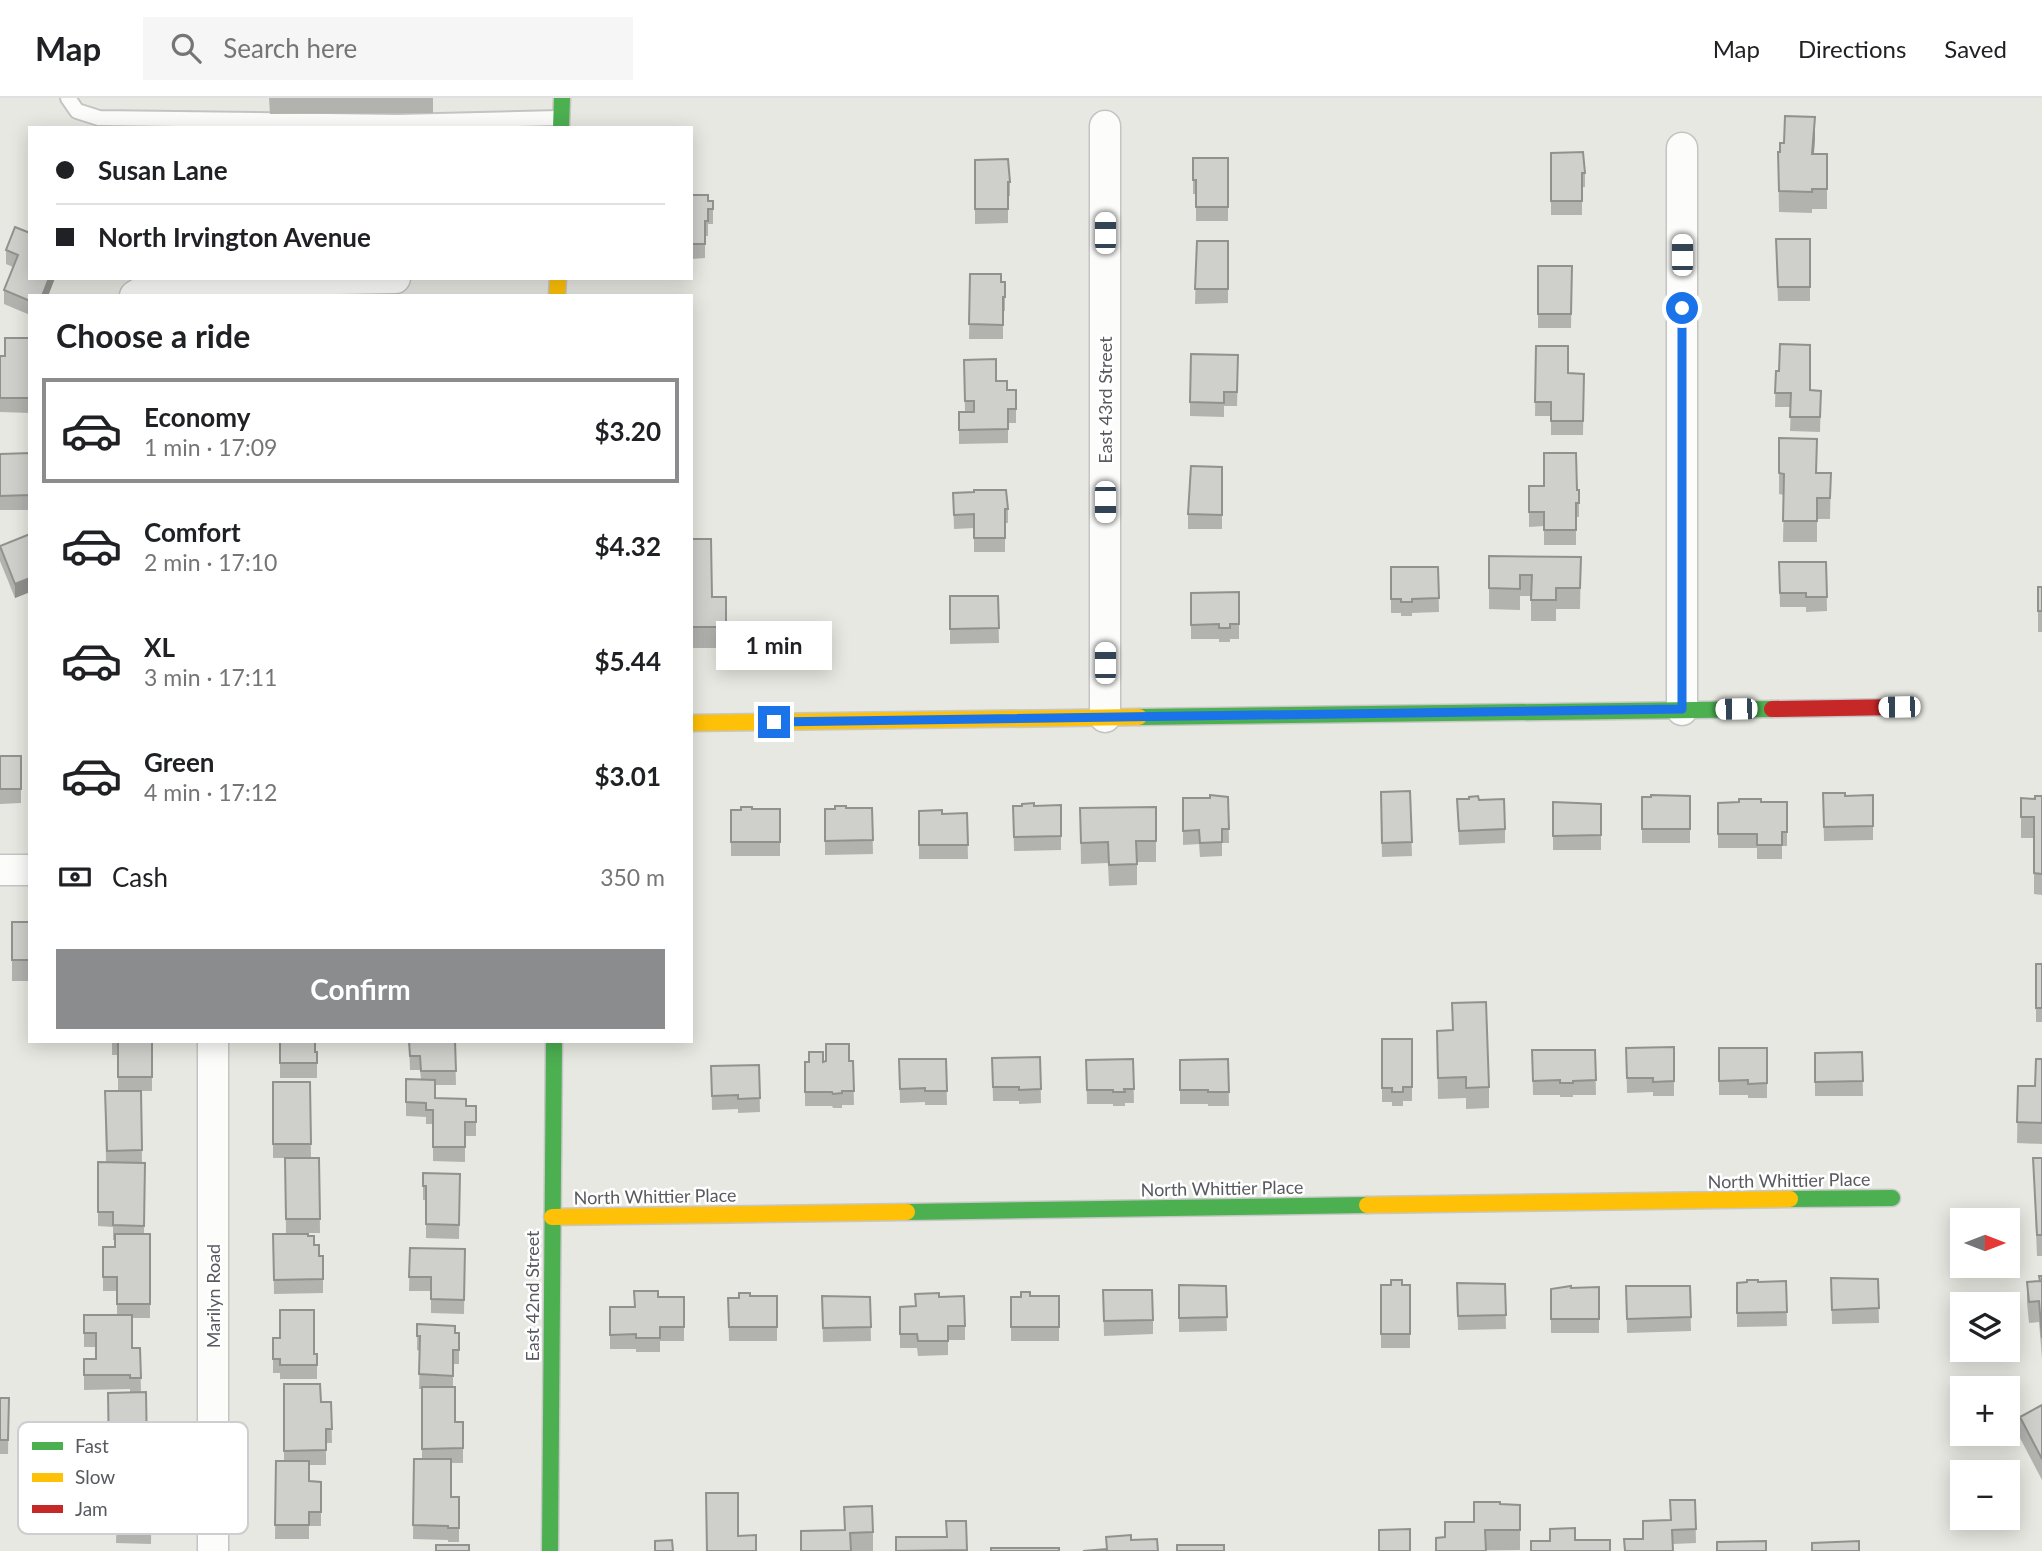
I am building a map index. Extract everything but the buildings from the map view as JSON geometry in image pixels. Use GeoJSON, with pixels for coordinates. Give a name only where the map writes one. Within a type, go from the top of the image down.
{"type":"FeatureCollection","features":[{"type":"Feature","properties":{"kind":"street"},"geometry":{"type":"LineString","coordinates":[[561,123],[562,98]]}},
{"type":"Feature","properties":{"kind":"street","name":"East 43rd Street"},"geometry":{"type":"LineString","coordinates":[[1105,125],[1105,717]]}},
{"type":"Feature","properties":{"kind":"street"},"geometry":{"type":"LineString","coordinates":[[1682,148],[1682,709]]}},
{"type":"Feature","properties":{"kind":"street"},"geometry":{"type":"LineString","coordinates":[[138,294],[148,288],[171,282],[283,280]]}},
{"type":"Feature","properties":{"kind":"street"},"geometry":{"type":"LineString","coordinates":[[693,723],[1899,707]]}},
{"type":"Feature","properties":{"kind":"street"},"geometry":{"type":"LineString","coordinates":[[0,870],[28,870]]}},
{"type":"Feature","properties":{"kind":"street","name":"Marilyn Road"},"geometry":{"type":"LineString","coordinates":[[213,1043],[213,1422]]}},
{"type":"Feature","properties":{"kind":"street","name":"East 42nd Street"},"geometry":{"type":"LineString","coordinates":[[550,1551],[554,1043]]}},
{"type":"Feature","properties":{"kind":"street","name":"North Whittier Place"},"geometry":{"type":"LineString","coordinates":[[552,1217],[1892,1198]]}},
{"type":"Feature","properties":{"kind":"lane"},"geometry":{"type":"LineString","coordinates":[[68,98],[77,111],[99,118],[561,123]]}},
{"type":"Feature","properties":{"kind":"traffic: fast"},"geometry":{"type":"LineString","coordinates":[[561,126],[562,98]]}},
{"type":"Feature","properties":{"kind":"traffic: fast"},"geometry":{"type":"LineString","coordinates":[[1139,717],[1772,709]]}},
{"type":"Feature","properties":{"kind":"traffic: fast"},"geometry":{"type":"LineString","coordinates":[[550,1551],[554,1043]]}},
{"type":"Feature","properties":{"kind":"traffic: fast"},"geometry":{"type":"LineString","coordinates":[[1790,1199],[1892,1198]]}},
{"type":"Feature","properties":{"kind":"traffic: fast"},"geometry":{"type":"LineString","coordinates":[[907,1212],[1367,1205]]}},
{"type":"Feature","properties":{"kind":"traffic: slow"},"geometry":{"type":"LineString","coordinates":[[557,294],[558,280]]}},
{"type":"Feature","properties":{"kind":"traffic: slow"},"geometry":{"type":"LineString","coordinates":[[693,723],[1139,717]]}},
{"type":"Feature","properties":{"kind":"traffic: slow"},"geometry":{"type":"LineString","coordinates":[[1367,1205],[1790,1199]]}},
{"type":"Feature","properties":{"kind":"traffic: slow"},"geometry":{"type":"LineString","coordinates":[[552,1217],[907,1212]]}},
{"type":"Feature","properties":{"kind":"traffic: jam"},"geometry":{"type":"LineString","coordinates":[[1772,709],[1899,707]]}},
{"type":"Feature","properties":{"kind":"route"},"geometry":{"type":"LineString","coordinates":[[774,722],[1682,709],[1682,308]]}}]}
